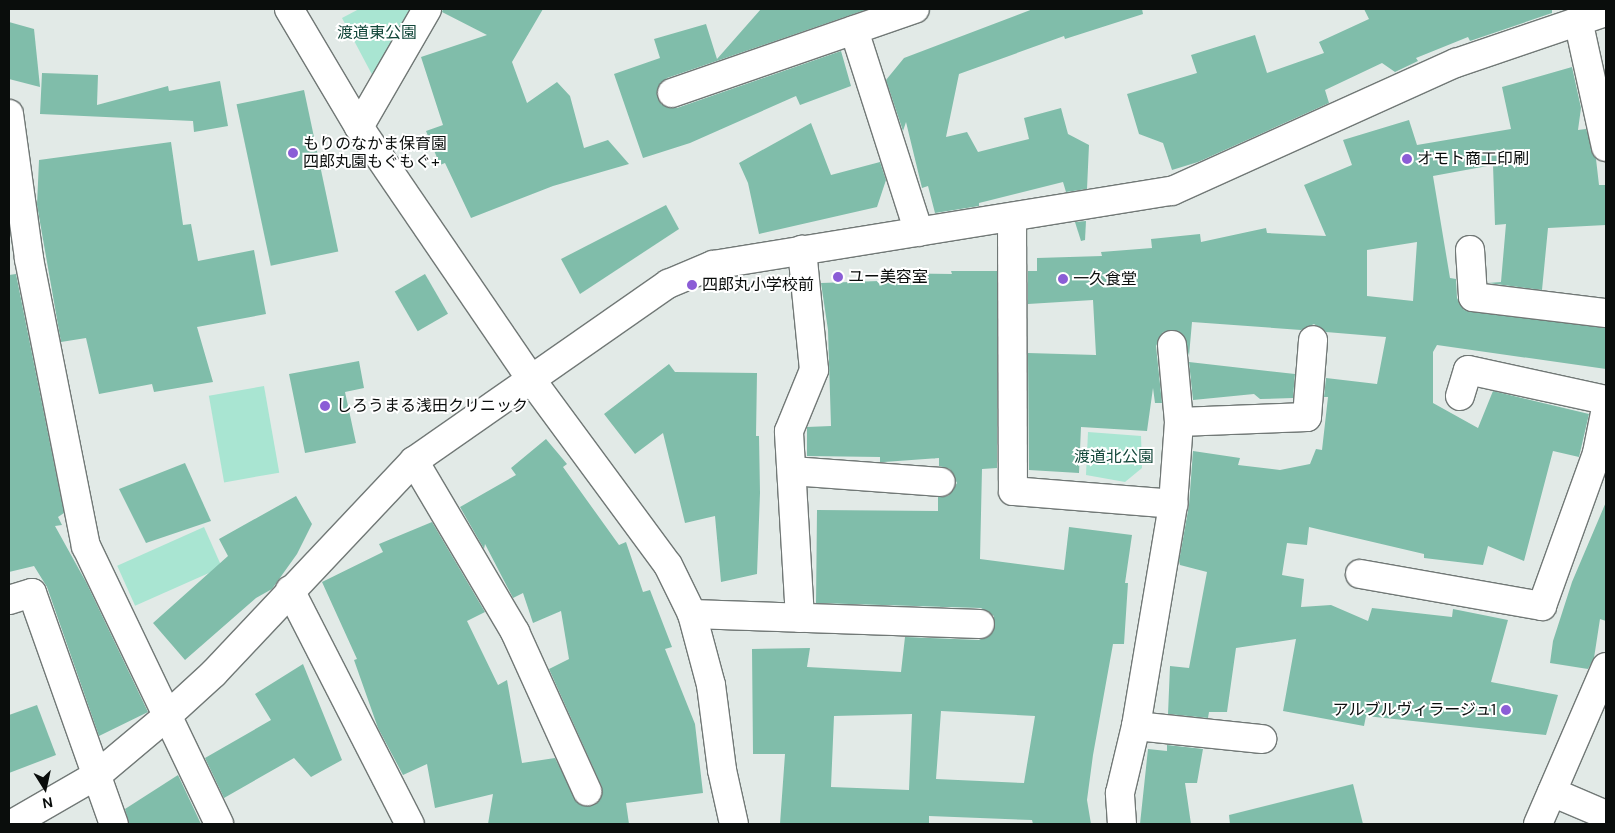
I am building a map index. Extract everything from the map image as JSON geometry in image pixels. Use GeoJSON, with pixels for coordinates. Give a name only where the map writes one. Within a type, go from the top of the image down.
{"type":"FeatureCollection","features":[{"type":"Feature","properties":{"kind":"street"},"geometry":{"type":"LineString","coordinates":[[289,9],[359,127],[530,378],[668,565],[692,614],[711,686],[734,824]]}},
{"type":"Feature","properties":{"kind":"street"},"geometry":{"type":"LineString","coordinates":[[359,127],[427,9]]}},
{"type":"Feature","properties":{"kind":"street"},"geometry":{"type":"LineString","coordinates":[[672,93],[916,9]]}},
{"type":"Feature","properties":{"kind":"street"},"geometry":{"type":"LineString","coordinates":[[12,824],[97,775],[166,717],[214,673],[290,590],[414,461],[530,378],[668,284],[713,265],[1012,219],[1172,191],[1456,63],[1606,12]]}},
{"type":"Feature","properties":{"kind":"street"},"geometry":{"type":"LineString","coordinates":[[1578,20],[1606,147]]}},
{"type":"Feature","properties":{"kind":"street"},"geometry":{"type":"LineString","coordinates":[[854,30],[919,232]]}},
{"type":"Feature","properties":{"kind":"street"},"geometry":{"type":"LineString","coordinates":[[9,114],[29,259],[86,546],[166,717],[219,824]]}},
{"type":"Feature","properties":{"kind":"street"},"geometry":{"type":"LineString","coordinates":[[1012,219],[1013,491],[1174,504]]}},
{"type":"Feature","properties":{"kind":"street"},"geometry":{"type":"LineString","coordinates":[[800,618],[788,431],[814,370],[802,250]]}},
{"type":"Feature","properties":{"kind":"street"},"geometry":{"type":"LineString","coordinates":[[1470,250],[1472,297],[1606,313]]}},
{"type":"Feature","properties":{"kind":"street"},"geometry":{"type":"LineString","coordinates":[[1179,422],[1307,417],[1313,340]]}},
{"type":"Feature","properties":{"kind":"street"},"geometry":{"type":"LineString","coordinates":[[1122,824],[1120,793],[1136,726],[1174,504],[1179,422],[1172,345]]}},
{"type":"Feature","properties":{"kind":"street"},"geometry":{"type":"LineString","coordinates":[[1460,396],[1468,370],[1606,400]]}},
{"type":"Feature","properties":{"kind":"street"},"geometry":{"type":"LineString","coordinates":[[1360,574],[1542,606],[1597,453],[1606,408]]}},
{"type":"Feature","properties":{"kind":"street"},"geometry":{"type":"LineString","coordinates":[[414,461],[515,632],[587,791]]}},
{"type":"Feature","properties":{"kind":"street"},"geometry":{"type":"LineString","coordinates":[[792,471],[941,482]]}},
{"type":"Feature","properties":{"kind":"street"},"geometry":{"type":"LineString","coordinates":[[290,590],[410,824]]}},
{"type":"Feature","properties":{"kind":"street"},"geometry":{"type":"LineString","coordinates":[[9,600],[32,593],[114,824]]}},
{"type":"Feature","properties":{"kind":"street"},"geometry":{"type":"LineString","coordinates":[[692,614],[980,624]]}},
{"type":"Feature","properties":{"kind":"street"},"geometry":{"type":"LineString","coordinates":[[1538,824],[1606,667]]}},
{"type":"Feature","properties":{"kind":"street"},"geometry":{"type":"LineString","coordinates":[[1136,726],[1262,739]]}},
{"type":"Feature","properties":{"kind":"street"},"geometry":{"type":"LineString","coordinates":[[1552,792],[1606,815]]}},
{"type":"Feature","properties":{"kind":"green space","name":"渡道東公園"},"geometry":{"type":"Polygon","coordinates":[[[359,9],[416,9],[377,84],[342,18],[359,9]]]}},
{"type":"Feature","properties":{"kind":"green space"},"geometry":{"type":"Polygon","coordinates":[[[264,386],[279,473],[224,482],[209,396],[264,386]]]}},
{"type":"Feature","properties":{"kind":"green space","name":"渡道北公園"},"geometry":{"type":"Polygon","coordinates":[[[1088,432],[1141,436],[1142,468],[1125,482],[1086,475],[1088,432]]]}},
{"type":"Feature","properties":{"kind":"green space"},"geometry":{"type":"Polygon","coordinates":[[[204,527],[222,567],[135,606],[117,566],[204,527]]]}},
{"type":"Feature","properties":{"kind":"building"},"geometry":{"type":"Polygon","coordinates":[[[443,9],[543,9],[512,62],[527,103],[557,82],[570,96],[584,148],[608,140],[629,164],[553,186],[471,218],[445,163],[440,165],[426,131],[443,125],[421,57],[487,35],[442,12],[443,9]]]}},
{"type":"Feature","properties":{"kind":"building"},"geometry":{"type":"Polygon","coordinates":[[[761,9],[868,9],[667,78],[657,90],[661,104],[677,108],[841,51],[851,86],[800,105],[796,96],[690,143],[643,158],[614,74],[660,58],[654,39],[706,24],[717,59],[761,9]]]}},
{"type":"Feature","properties":{"kind":"building"},"geometry":{"type":"Polygon","coordinates":[[[1033,9],[1142,9],[1143,14],[1065,39],[1064,36],[959,74],[946,137],[967,132],[978,152],[1029,139],[1024,118],[1061,108],[1068,134],[1089,145],[1087,189],[1066,192],[1063,182],[979,203],[979,206],[935,213],[928,186],[922,188],[906,122],[903,131],[886,80],[904,58],[1033,9]]]}},
{"type":"Feature","properties":{"kind":"building"},"geometry":{"type":"Polygon","coordinates":[[[1364,9],[1552,9],[1552,13],[1470,41],[1468,37],[1416,58],[1418,61],[1395,72],[1382,63],[1325,90],[1329,103],[1198,162],[1172,170],[1163,143],[1139,134],[1127,94],[1197,73],[1191,55],[1255,35],[1267,73],[1324,53],[1319,42],[1369,19],[1364,9]]]}},
{"type":"Feature","properties":{"kind":"building"},"geometry":{"type":"Polygon","coordinates":[[[9,22],[34,29],[40,87],[9,79],[9,22]]]}},
{"type":"Feature","properties":{"kind":"building"},"geometry":{"type":"Polygon","coordinates":[[[1572,67],[1581,108],[1578,130],[1586,129],[1596,159],[1599,185],[1605,185],[1606,225],[1548,228],[1542,290],[1488,283],[1501,282],[1506,224],[1495,225],[1493,165],[1433,176],[1450,278],[1456,279],[1457,298],[1464,310],[1606,328],[1606,369],[1437,345],[1433,352],[1433,403],[1478,428],[1493,391],[1589,414],[1579,457],[1553,451],[1524,561],[1488,546],[1483,565],[1424,558],[1424,554],[1309,527],[1307,545],[1287,543],[1282,575],[1304,579],[1301,607],[1331,605],[1368,621],[1372,608],[1452,617],[1453,609],[1508,620],[1491,682],[1558,695],[1546,735],[1366,716],[1364,726],[1283,711],[1296,639],[1236,648],[1227,712],[1209,712],[1208,718],[1168,714],[1170,666],[1189,668],[1207,572],[1180,565],[1179,561],[1189,505],[1193,451],[1240,458],[1238,465],[1280,470],[1310,464],[1316,449],[1322,450],[1328,397],[1324,397],[1326,378],[1377,384],[1386,337],[1326,332],[1314,324],[1301,330],[1192,322],[1189,356],[1184,336],[1178,331],[1163,332],[1156,346],[1162,403],[1155,403],[1153,388],[1147,431],[1081,427],[1079,473],[1029,470],[1028,353],[1096,355],[1093,300],[1028,304],[1028,271],[1037,271],[1037,258],[1102,256],[1101,252],[1152,248],[1151,239],[1200,234],[1201,242],[1266,228],[1267,233],[1326,236],[1304,185],[1352,165],[1343,140],[1409,120],[1417,145],[1511,129],[1502,87],[1572,67]],[[1417,242],[1367,250],[1367,296],[1413,301],[1417,242]]]}},
{"type":"Feature","properties":{"kind":"building"},"geometry":{"type":"Polygon","coordinates":[[[42,73],[98,75],[97,105],[168,86],[169,91],[220,81],[228,126],[194,132],[193,121],[40,114],[42,73]]]}},
{"type":"Feature","properties":{"kind":"building"},"geometry":{"type":"Polygon","coordinates":[[[304,90],[338,251],[271,266],[237,104],[304,90]]]}},
{"type":"Feature","properties":{"kind":"building"},"geometry":{"type":"Polygon","coordinates":[[[811,123],[831,175],[880,162],[886,180],[877,207],[759,234],[748,183],[739,163],[811,123]]]}},
{"type":"Feature","properties":{"kind":"building"},"geometry":{"type":"Polygon","coordinates":[[[171,142],[183,225],[191,224],[198,261],[254,250],[266,314],[197,327],[213,382],[154,392],[152,384],[99,394],[86,338],[61,342],[37,205],[39,160],[171,142]]]}},
{"type":"Feature","properties":{"kind":"building"},"geometry":{"type":"Polygon","coordinates":[[[666,205],[679,229],[580,294],[561,259],[666,205]]]}},
{"type":"Feature","properties":{"kind":"building"},"geometry":{"type":"Polygon","coordinates":[[[1086,221],[1085,240],[1081,241],[1075,222],[1086,221]]]}},
{"type":"Feature","properties":{"kind":"building"},"geometry":{"type":"Polygon","coordinates":[[[951,271],[997,271],[997,468],[982,469],[980,559],[1064,570],[1069,527],[1132,535],[1125,583],[1128,583],[1124,644],[1113,644],[1093,755],[1087,800],[1091,824],[1033,824],[1032,820],[929,816],[929,824],[780,824],[785,754],[753,754],[752,649],[810,648],[807,667],[901,672],[905,637],[979,640],[993,632],[994,616],[981,608],[816,603],[817,510],[938,511],[938,497],[948,496],[957,483],[950,469],[939,466],[939,458],[880,462],[880,457],[807,456],[807,427],[831,426],[828,330],[821,283],[879,281],[880,273],[952,274],[951,271]],[[941,711],[936,779],[1024,783],[1035,716],[941,711]],[[912,714],[834,716],[831,787],[909,790],[912,714]]]}},
{"type":"Feature","properties":{"kind":"building"},"geometry":{"type":"Polygon","coordinates":[[[16,274],[64,513],[58,517],[62,525],[55,526],[86,582],[148,712],[99,736],[47,587],[34,566],[9,572],[9,275],[16,274]]]}},
{"type":"Feature","properties":{"kind":"building"},"geometry":{"type":"Polygon","coordinates":[[[425,274],[448,314],[418,331],[395,292],[425,274]]]}},
{"type":"Feature","properties":{"kind":"building"},"geometry":{"type":"Polygon","coordinates":[[[359,361],[364,388],[345,392],[356,443],[305,453],[289,374],[359,361]]]}},
{"type":"Feature","properties":{"kind":"building"},"geometry":{"type":"Polygon","coordinates":[[[1189,362],[1295,374],[1293,398],[1260,399],[1254,394],[1193,400],[1189,362]]]}},
{"type":"Feature","properties":{"kind":"building"},"geometry":{"type":"Polygon","coordinates":[[[669,364],[675,372],[757,373],[756,436],[759,436],[760,493],[757,574],[721,582],[715,516],[685,523],[663,433],[635,454],[604,414],[669,364]]]}},
{"type":"Feature","properties":{"kind":"building"},"geometry":{"type":"Polygon","coordinates":[[[546,439],[567,464],[563,467],[619,545],[626,542],[643,592],[650,590],[672,647],[665,649],[695,724],[703,793],[626,803],[629,824],[488,824],[493,794],[435,808],[427,764],[403,775],[378,728],[354,660],[357,659],[322,582],[383,552],[379,544],[432,522],[485,612],[467,621],[498,685],[507,680],[522,763],[555,758],[578,803],[594,805],[602,793],[601,785],[549,669],[569,659],[561,611],[533,623],[523,593],[513,598],[485,544],[484,549],[460,507],[516,475],[511,468],[546,439]]]}},
{"type":"Feature","properties":{"kind":"building"},"geometry":{"type":"Polygon","coordinates":[[[185,463],[211,521],[146,543],[119,489],[185,463]]]}},
{"type":"Feature","properties":{"kind":"building"},"geometry":{"type":"Polygon","coordinates":[[[296,496],[312,524],[297,554],[272,589],[256,598],[185,660],[153,623],[228,556],[219,539],[296,496]]]}},
{"type":"Feature","properties":{"kind":"building"},"geometry":{"type":"Polygon","coordinates":[[[1606,502],[1606,621],[1600,619],[1594,658],[1588,669],[1550,663],[1553,641],[1572,582],[1606,502]]]}},
{"type":"Feature","properties":{"kind":"building"},"geometry":{"type":"Polygon","coordinates":[[[303,664],[342,760],[311,777],[294,758],[224,798],[205,758],[271,720],[255,694],[303,664]]]}},
{"type":"Feature","properties":{"kind":"building"},"geometry":{"type":"Polygon","coordinates":[[[37,705],[56,755],[9,773],[9,715],[37,705]]]}},
{"type":"Feature","properties":{"kind":"building"},"geometry":{"type":"Polygon","coordinates":[[[1167,745],[1203,749],[1197,783],[1185,783],[1191,824],[1140,824],[1148,749],[1167,751],[1167,745]]]}},
{"type":"Feature","properties":{"kind":"building"},"geometry":{"type":"Polygon","coordinates":[[[178,775],[201,824],[129,824],[125,809],[178,775]]]}},
{"type":"Feature","properties":{"kind":"building"},"geometry":{"type":"Polygon","coordinates":[[[1353,784],[1363,824],[1230,824],[1229,815],[1353,784]]]}},
{"type":"Feature","properties":{"kind":"place","name":"もりのなかま保育園 四郎丸園もぐもぐ+"},"geometry":{"type":"Point","coordinates":[293,153]}},
{"type":"Feature","properties":{"kind":"place","name":"オモト商工印刷"},"geometry":{"type":"Point","coordinates":[1407,159]}},
{"type":"Feature","properties":{"kind":"place","name":"ユー美容室"},"geometry":{"type":"Point","coordinates":[838,277]}},
{"type":"Feature","properties":{"kind":"place","name":"一久食堂"},"geometry":{"type":"Point","coordinates":[1063,279]}},
{"type":"Feature","properties":{"kind":"place","name":"四郎丸小学校前"},"geometry":{"type":"Point","coordinates":[692,285]}},
{"type":"Feature","properties":{"kind":"place","name":"しろうまる浅田クリニック"},"geometry":{"type":"Point","coordinates":[325,406]}},
{"type":"Feature","properties":{"kind":"place","name":"アルブルヴィラージュ1"},"geometry":{"type":"Point","coordinates":[1506,710]}}]}
